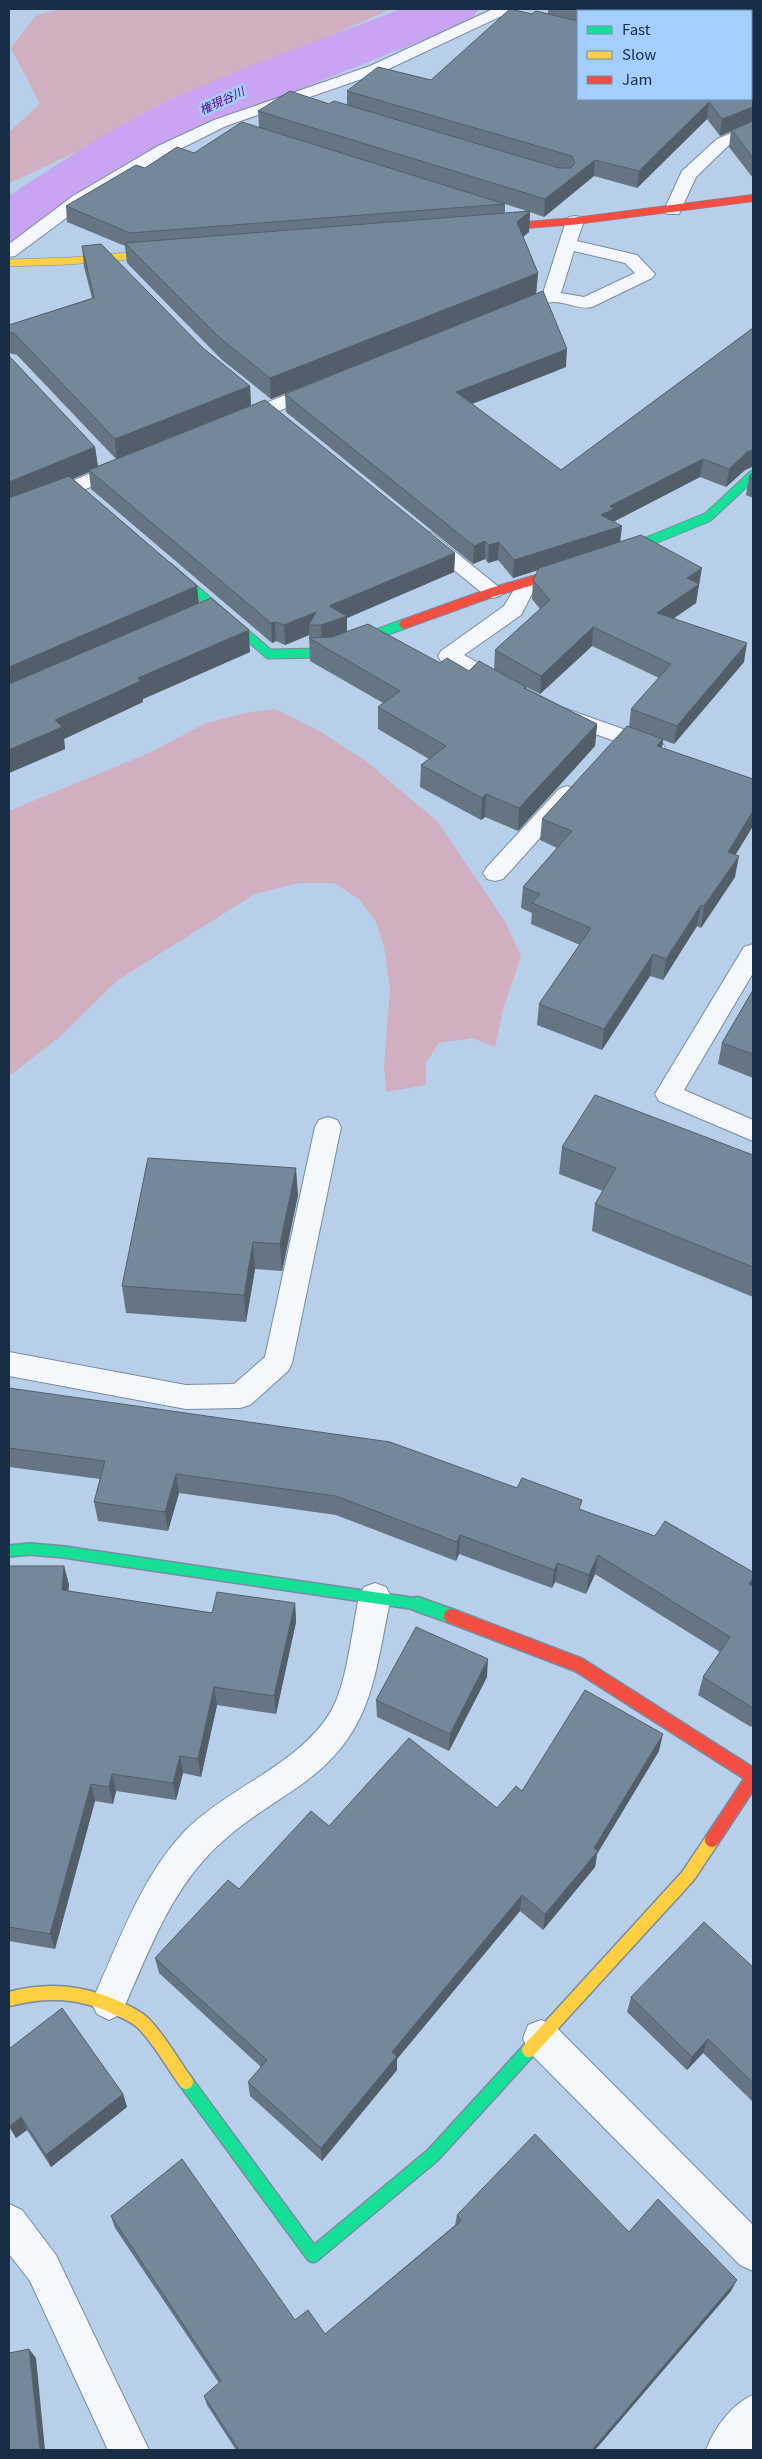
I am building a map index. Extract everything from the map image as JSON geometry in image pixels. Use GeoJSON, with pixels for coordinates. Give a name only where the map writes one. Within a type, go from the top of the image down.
{"type":"FeatureCollection","features":[{"type":"Feature","properties":{"kind":"street"},"geometry":{"type":"LineString","coordinates":[[9,252],[79,200],[164,150],[220,123],[289,97],[376,69],[507,13]]}},
{"type":"Feature","properties":{"kind":"street"},"geometry":{"type":"LineString","coordinates":[[289,97],[317,106]]}},
{"type":"Feature","properties":{"kind":"street"},"geometry":{"type":"LineString","coordinates":[[220,123],[248,132]]}},
{"type":"Feature","properties":{"kind":"street"},"geometry":{"type":"LineString","coordinates":[[673,210],[688,175],[723,142],[753,129]]}},
{"type":"Feature","properties":{"kind":"street"},"geometry":{"type":"LineString","coordinates":[[477,229],[673,210],[753,198]]}},
{"type":"Feature","properties":{"kind":"street"},"geometry":{"type":"LineString","coordinates":[[503,212],[540,223]]}},
{"type":"Feature","properties":{"kind":"street"},"geometry":{"type":"LineString","coordinates":[[551,296],[575,221]]}},
{"type":"Feature","properties":{"kind":"street"},"geometry":{"type":"LineString","coordinates":[[496,318],[551,296],[586,303],[646,274],[631,260],[568,244]]}},
{"type":"Feature","properties":{"kind":"street"},"geometry":{"type":"LineString","coordinates":[[9,263],[69,261],[175,252]]}},
{"type":"Feature","properties":{"kind":"street"},"geometry":{"type":"LineString","coordinates":[[108,257],[122,272]]}},
{"type":"Feature","properties":{"kind":"street"},"geometry":{"type":"LineString","coordinates":[[222,427],[261,403],[341,379]]}},
{"type":"Feature","properties":{"kind":"street"},"geometry":{"type":"LineString","coordinates":[[261,403],[283,421]]}},
{"type":"Feature","properties":{"kind":"street"},"geometry":{"type":"LineString","coordinates":[[100,456],[113,470]]}},
{"type":"Feature","properties":{"kind":"street"},"geometry":{"type":"LineString","coordinates":[[74,490],[113,470],[141,459]]}},
{"type":"Feature","properties":{"kind":"street"},"geometry":{"type":"LineString","coordinates":[[606,558],[708,517],[753,476]]}},
{"type":"Feature","properties":{"kind":"street"},"geometry":{"type":"LineString","coordinates":[[410,525],[493,592]]}},
{"type":"Feature","properties":{"kind":"street"},"geometry":{"type":"LineString","coordinates":[[157,557],[208,612],[268,654],[324,653],[493,592],[527,584],[579,567]]}},
{"type":"Feature","properties":{"kind":"street"},"geometry":{"type":"LineString","coordinates":[[527,584],[513,610],[449,656],[530,701],[613,743],[674,756]]}},
{"type":"Feature","properties":{"kind":"street"},"geometry":{"type":"LineString","coordinates":[[495,872],[580,779]]}},
{"type":"Feature","properties":{"kind":"street"},"geometry":{"type":"LineString","coordinates":[[753,953],[668,1094],[753,1131]]}},
{"type":"Feature","properties":{"kind":"street"},"geometry":{"type":"LineString","coordinates":[[9,1364],[186,1397],[240,1396],[278,1363],[328,1127]]}},
{"type":"Feature","properties":{"kind":"street"},"geometry":{"type":"LineString","coordinates":[[9,1551],[30,1549],[64,1552],[422,1605],[578,1665],[753,1777],[688,1876],[433,2155],[313,2255],[142,2022],[109,2002],[86,1994],[54,1990],[22,1995],[9,2000]]}},
{"type":"Feature","properties":{"kind":"street"},"geometry":{"type":"LineString","coordinates":[[109,2002],[158,1895],[182,1860],[218,1823],[319,1751],[342,1721],[354,1686],[375,1597]]}},
{"type":"Feature","properties":{"kind":"street"},"geometry":{"type":"LineString","coordinates":[[540,2038],[753,2252]]}},
{"type":"Feature","properties":{"kind":"street"},"geometry":{"type":"LineString","coordinates":[[9,2223],[43,2268],[129,2450]]}},
{"type":"Feature","properties":{"kind":"street"},"geometry":{"type":"LineString","coordinates":[[726,2450],[753,2415]]}},
{"type":"Feature","properties":{"kind":"shaded area"},"geometry":{"type":"Polygon","coordinates":[[[62,9],[391,9],[230,80],[10,183],[9,132],[40,104],[11,48],[36,15],[62,9]]]}},
{"type":"Feature","properties":{"kind":"shaded area"},"geometry":{"type":"Polygon","coordinates":[[[275,709],[321,732],[366,761],[438,822],[506,923],[521,957],[504,1006],[495,1047],[472,1038],[439,1043],[426,1063],[426,1085],[386,1092],[384,1066],[390,988],[384,946],[376,922],[359,899],[334,883],[299,883],[255,894],[118,980],[60,1037],[9,1076],[9,811],[151,752],[206,723],[245,713],[275,709]]]}},
{"type":"Feature","properties":{"kind":"building"},"geometry":{"type":"Polygon","coordinates":[[[510,9],[532,14],[536,11],[577,21],[577,100],[752,100],[752,10],[581,9],[753,9],[753,107],[722,119],[709,102],[639,171],[595,160],[545,199],[258,111],[290,91],[329,104],[334,101],[559,168],[571,168],[575,163],[572,156],[347,91],[378,67],[431,80],[510,9]]]}},
{"type":"Feature","properties":{"kind":"building"},"geometry":{"type":"Polygon","coordinates":[[[753,121],[753,158],[732,130],[753,121]]]}},
{"type":"Feature","properties":{"kind":"building"},"geometry":{"type":"Polygon","coordinates":[[[242,122],[505,204],[130,233],[66,206],[136,165],[145,168],[177,147],[194,153],[242,122]]]}},
{"type":"Feature","properties":{"kind":"building"},"geometry":{"type":"Polygon","coordinates":[[[530,211],[517,222],[538,273],[270,378],[220,338],[125,243],[530,211]]]}},
{"type":"Feature","properties":{"kind":"building"},"geometry":{"type":"Polygon","coordinates":[[[101,244],[203,348],[250,386],[115,439],[14,333],[9,332],[9,325],[94,298],[82,246],[101,244]]]}},
{"type":"Feature","properties":{"kind":"building"},"geometry":{"type":"Polygon","coordinates":[[[543,291],[567,349],[456,392],[561,470],[753,328],[753,450],[747,452],[729,469],[703,459],[610,506],[614,509],[601,515],[622,526],[514,560],[499,542],[489,545],[485,541],[474,546],[285,394],[543,291]]]}},
{"type":"Feature","properties":{"kind":"building"},"geometry":{"type":"Polygon","coordinates":[[[9,356],[95,447],[9,482],[9,356]]]}},
{"type":"Feature","properties":{"kind":"building"},"geometry":{"type":"Polygon","coordinates":[[[265,400],[455,553],[329,606],[347,616],[321,625],[309,625],[316,612],[284,625],[275,622],[271,623],[89,470],[265,400]]]}},
{"type":"Feature","properties":{"kind":"building"},"geometry":{"type":"Polygon","coordinates":[[[69,476],[197,586],[9,667],[9,498],[69,476]]]}},
{"type":"Feature","properties":{"kind":"building"},"geometry":{"type":"Polygon","coordinates":[[[641,535],[702,568],[687,578],[699,584],[657,613],[747,643],[677,726],[631,709],[671,664],[593,627],[541,676],[495,650],[550,600],[533,580],[539,568],[641,535]]]}},
{"type":"Feature","properties":{"kind":"building"},"geometry":{"type":"Polygon","coordinates":[[[211,598],[249,630],[138,678],[141,681],[55,720],[62,727],[9,750],[9,684],[211,598]]]}},
{"type":"Feature","properties":{"kind":"building"},"geometry":{"type":"Polygon","coordinates":[[[368,624],[440,663],[447,658],[469,671],[479,661],[526,687],[524,688],[597,724],[519,808],[486,794],[482,798],[421,765],[446,746],[378,707],[400,691],[309,638],[332,637],[368,624]]]}},
{"type":"Feature","properties":{"kind":"building"},"geometry":{"type":"Polygon","coordinates":[[[627,726],[663,739],[657,746],[753,779],[753,811],[728,852],[739,856],[704,906],[701,905],[666,959],[653,954],[604,1029],[539,1004],[591,928],[532,903],[540,894],[523,887],[572,831],[542,819],[627,726]]]}},
{"type":"Feature","properties":{"kind":"building"},"geometry":{"type":"Polygon","coordinates":[[[753,990],[753,1054],[722,1043],[753,990]]]}},
{"type":"Feature","properties":{"kind":"building"},"geometry":{"type":"Polygon","coordinates":[[[595,1095],[753,1155],[753,1267],[595,1204],[616,1168],[562,1147],[595,1095]]]}},
{"type":"Feature","properties":{"kind":"building"},"geometry":{"type":"Polygon","coordinates":[[[148,1158],[296,1168],[280,1244],[253,1242],[244,1295],[122,1286],[148,1158]]]}},
{"type":"Feature","properties":{"kind":"building"},"geometry":{"type":"Polygon","coordinates":[[[9,1388],[390,1442],[517,1488],[522,1478],[582,1500],[579,1509],[655,1536],[665,1521],[753,1572],[753,1578],[749,1584],[753,1586],[753,1708],[703,1677],[730,1637],[598,1555],[589,1575],[558,1563],[554,1570],[460,1535],[457,1542],[336,1496],[176,1474],[165,1512],[94,1502],[105,1461],[9,1448],[9,1388]]]}},
{"type":"Feature","properties":{"kind":"building"},"geometry":{"type":"Polygon","coordinates":[[[9,1566],[64,1566],[62,1590],[212,1613],[217,1592],[295,1603],[274,1696],[214,1687],[198,1759],[180,1756],[173,1783],[112,1774],[109,1787],[91,1784],[50,1934],[9,1927],[9,1566]]]}},
{"type":"Feature","properties":{"kind":"building"},"geometry":{"type":"Polygon","coordinates":[[[416,1627],[488,1659],[450,1734],[376,1700],[416,1627]]]}},
{"type":"Feature","properties":{"kind":"building"},"geometry":{"type":"Polygon","coordinates":[[[585,1690],[663,1734],[594,1848],[598,1851],[545,1914],[522,1895],[392,2052],[397,2056],[321,2148],[248,2082],[267,2060],[155,1958],[228,1880],[239,1889],[311,1811],[329,1826],[409,1738],[497,1808],[516,1786],[522,1791],[585,1690]]]}},
{"type":"Feature","properties":{"kind":"building"},"geometry":{"type":"Polygon","coordinates":[[[704,1922],[753,1967],[753,2083],[708,2039],[692,2057],[631,1997],[704,1922]]]}},
{"type":"Feature","properties":{"kind":"building"},"geometry":{"type":"Polygon","coordinates":[[[62,2008],[123,2094],[46,2155],[21,2117],[10,2126],[9,2124],[9,2049],[62,2008]]]}},
{"type":"Feature","properties":{"kind":"building"},"geometry":{"type":"Polygon","coordinates":[[[535,2134],[629,2232],[658,2199],[737,2280],[592,2450],[239,2450],[204,2396],[221,2381],[111,2216],[182,2159],[295,2320],[308,2310],[325,2334],[461,2221],[457,2215],[535,2134]]]}},
{"type":"Feature","properties":{"kind":"building"},"geometry":{"type":"Polygon","coordinates":[[[29,2349],[40,2450],[9,2450],[9,2353],[29,2349]]]}},
{"type":"Feature","properties":{"kind":"waterway","name":"権現谷川"},"geometry":{"type":"LineString","coordinates":[[9,225],[74,181],[150,136],[219,100],[451,9]]}},
{"type":"Feature","properties":{"kind":"traffic: fast"},"geometry":{"type":"LineString","coordinates":[[615,555],[708,517],[753,475]]}},
{"type":"Feature","properties":{"kind":"traffic: fast"},"geometry":{"type":"LineString","coordinates":[[168,567],[269,654],[324,653],[404,624]]}},
{"type":"Feature","properties":{"kind":"traffic: fast"},"geometry":{"type":"LineString","coordinates":[[9,1551],[30,1549],[64,1552],[423,1605],[451,1616]]}},
{"type":"Feature","properties":{"kind":"traffic: fast"},"geometry":{"type":"LineString","coordinates":[[186,2082],[313,2255],[433,2155],[529,2050]]}},
{"type":"Feature","properties":{"kind":"traffic: slow"},"geometry":{"type":"LineString","coordinates":[[9,263],[69,261],[164,253]]}},
{"type":"Feature","properties":{"kind":"traffic: slow"},"geometry":{"type":"LineString","coordinates":[[529,2050],[688,1876],[712,1840]]}},
{"type":"Feature","properties":{"kind":"traffic: slow"},"geometry":{"type":"LineString","coordinates":[[9,1999],[38,1993],[66,1992],[93,1998],[120,2009],[143,2023],[186,2082]]}},
{"type":"Feature","properties":{"kind":"traffic: jam"},"geometry":{"type":"LineString","coordinates":[[491,228],[575,221],[753,198]]}},
{"type":"Feature","properties":{"kind":"traffic: jam"},"geometry":{"type":"LineString","coordinates":[[404,624],[493,592],[569,570]]}},
{"type":"Feature","properties":{"kind":"traffic: jam"},"geometry":{"type":"LineString","coordinates":[[451,1616],[579,1665],[753,1776]]}},
{"type":"Feature","properties":{"kind":"traffic: jam"},"geometry":{"type":"LineString","coordinates":[[712,1840],[753,1778]]}}]}
